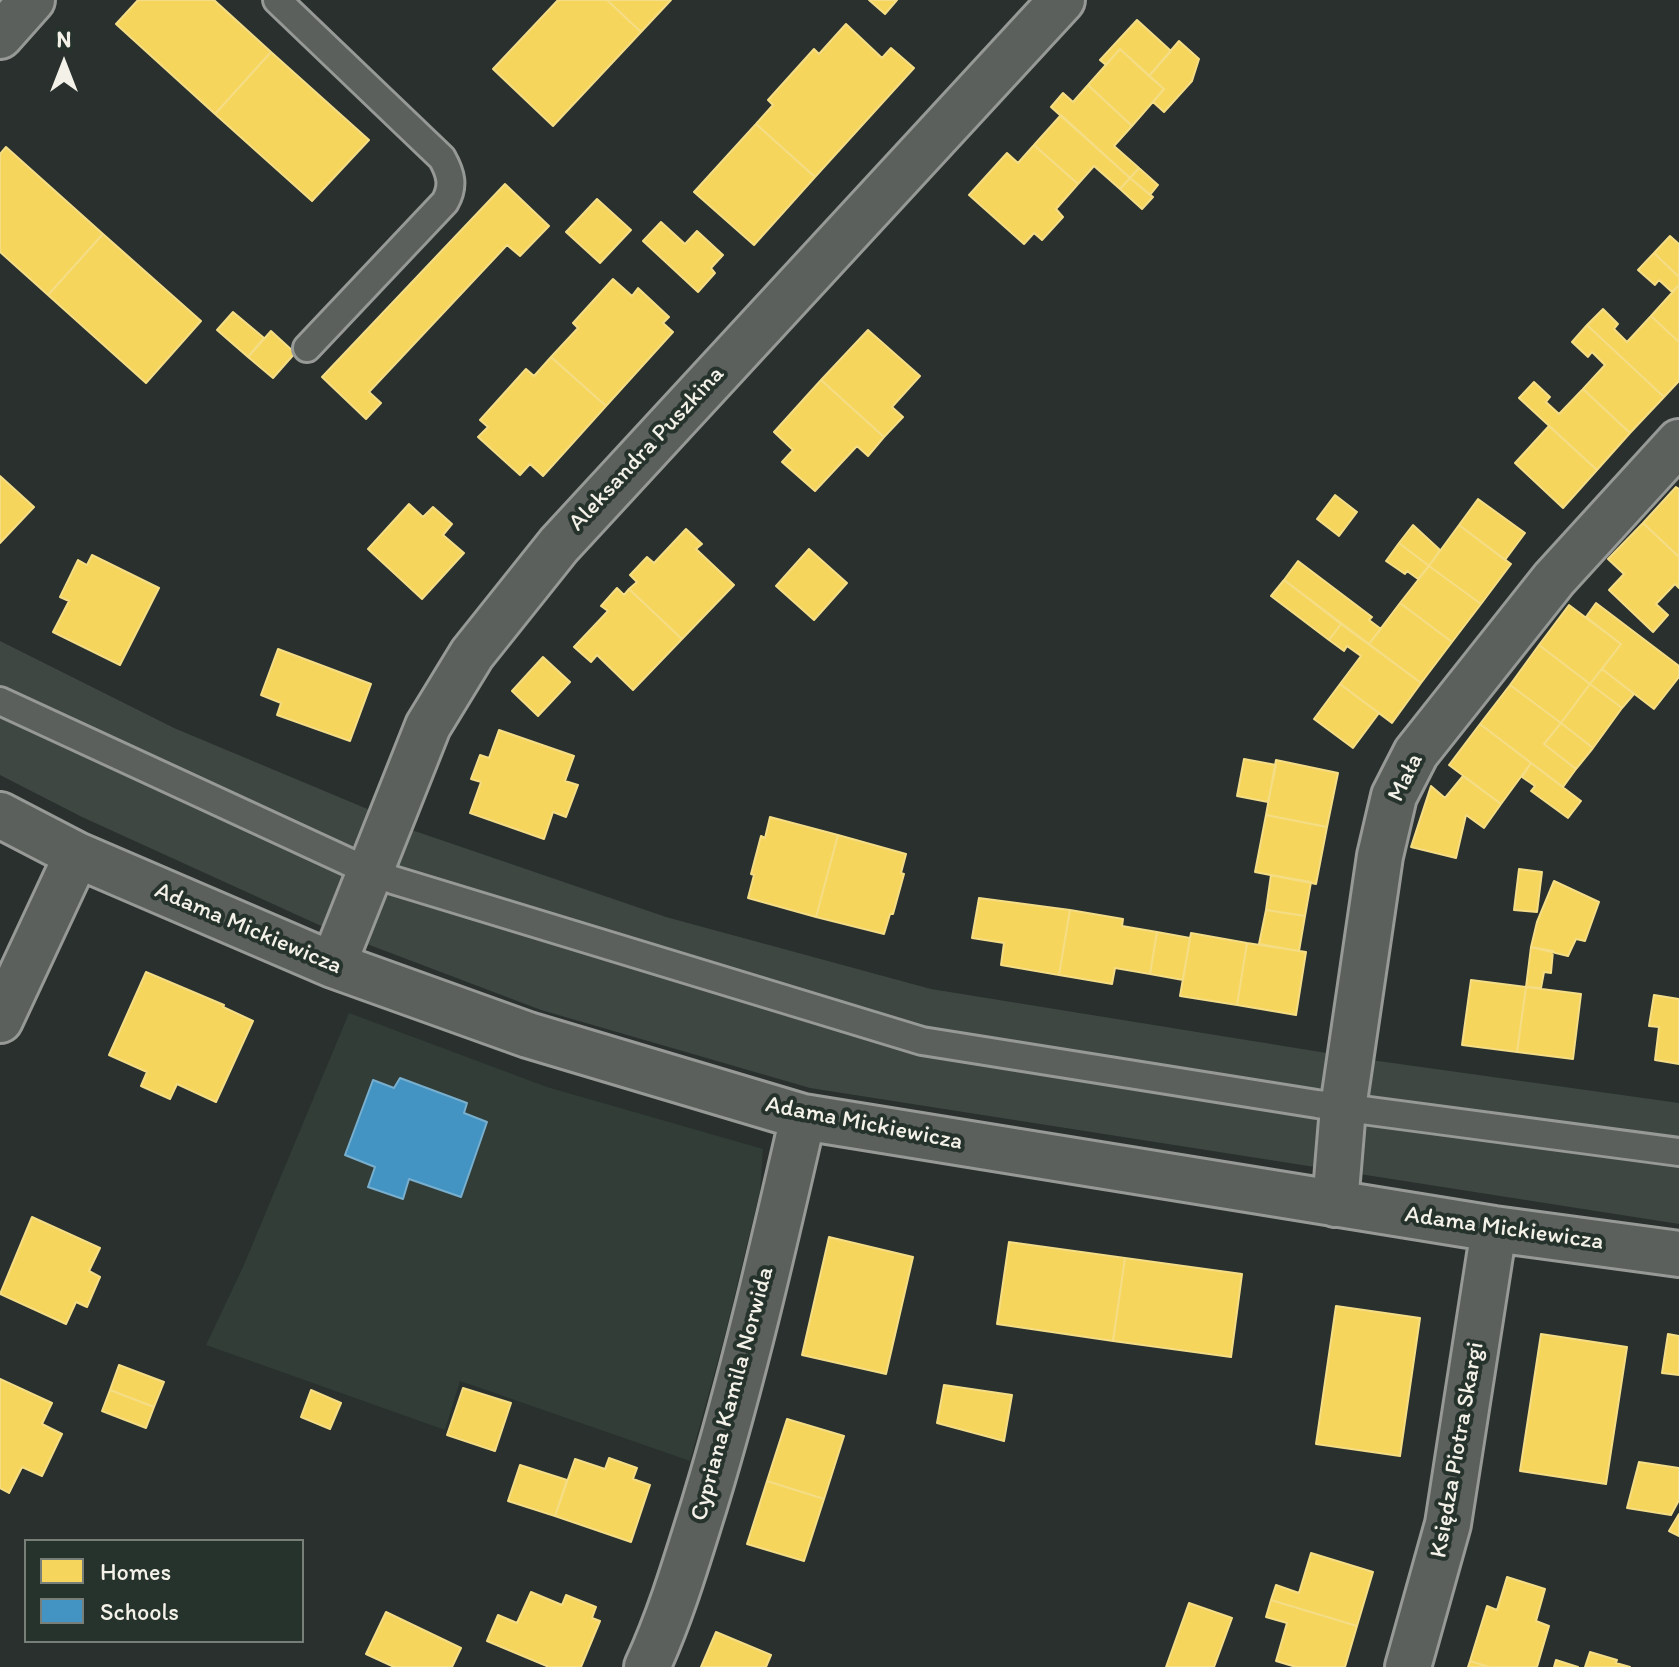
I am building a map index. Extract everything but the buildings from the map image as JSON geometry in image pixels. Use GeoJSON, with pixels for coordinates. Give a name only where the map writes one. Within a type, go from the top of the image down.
{"type":"FeatureCollection","features":[{"type":"Feature","properties":{"kind":"street"},"geometry":{"type":"LineString","coordinates":[[0,36],[32,0]]}},
{"type":"Feature","properties":{"kind":"street","name":"Aleksandra Puszkina"},"geometry":{"type":"LineString","coordinates":[[333,965],[428,726],[472,654],[559,545],[1062,0]]}},
{"type":"Feature","properties":{"kind":"street","name":"Mała"},"geometry":{"type":"LineString","coordinates":[[1335,1204],[1343,1108],[1380,856],[1394,796],[1416,753],[1554,579],[1679,442]]}},
{"type":"Feature","properties":{"kind":"street","name":"Adama Mickiewicza"},"geometry":{"type":"LineString","coordinates":[[0,815],[77,855],[333,965],[528,1035],[803,1117],[1494,1229],[1679,1254]]}},
{"type":"Feature","properties":{"kind":"street"},"geometry":{"type":"LineString","coordinates":[[0,1020],[77,855]]}},
{"type":"Feature","properties":{"kind":"street","name":"Cypriana Kamila Norwida"},"geometry":{"type":"LineString","coordinates":[[647,1667],[679,1585],[724,1441],[766,1281],[803,1117]]}},
{"type":"Feature","properties":{"kind":"street","name":"Księdza Piotra Skargi"},"geometry":{"type":"LineString","coordinates":[[1408,1667],[1448,1524],[1494,1229]]}},
{"type":"Feature","properties":{"kind":"lane"},"geometry":{"type":"LineString","coordinates":[[277,0],[442,158],[451,173],[451,191],[445,202],[307,348]]}},
{"type":"Feature","properties":{"kind":"lane"},"geometry":{"type":"LineString","coordinates":[[0,701],[393,880],[922,1041],[1343,1108],[1679,1152]]}},
{"type":"Feature","properties":{"kind":"shaded area"},"geometry":{"type":"Polygon","coordinates":[[[0,641],[174,728],[406,828],[666,917],[931,989],[1364,1059],[1679,1103],[1679,1224],[810,1088],[541,1010],[330,930],[82,817],[0,775],[0,641]]]}},
{"type":"Feature","properties":{"kind":"shaded area"},"geometry":{"type":"Polygon","coordinates":[[[349,1013],[547,1087],[763,1149],[760,1191],[690,1461],[460,1381],[445,1430],[206,1345],[243,1267],[349,1013]]]}}]}
